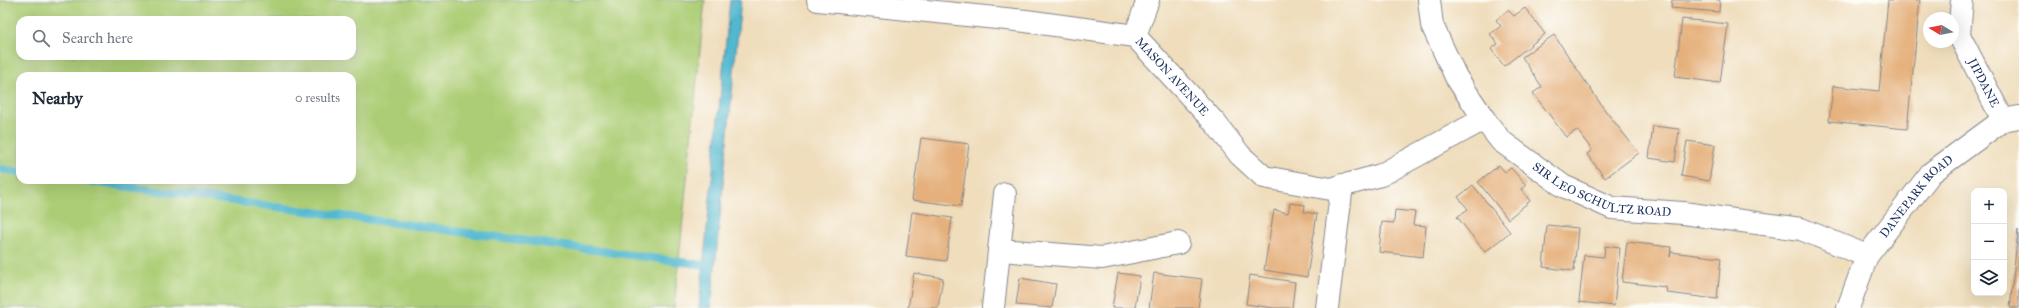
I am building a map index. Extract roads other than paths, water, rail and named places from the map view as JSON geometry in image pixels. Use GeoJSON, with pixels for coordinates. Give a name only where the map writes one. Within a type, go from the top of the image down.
{"type":"FeatureCollection","features":[{"type":"Feature","properties":{"kind":"street","name":"MASON AVENUE"},"geometry":{"type":"LineString","coordinates":[[818,0],[1026,21],[1135,36],[1211,118],[1240,155],[1264,177],[1331,188],[1380,175],[1484,119]]}},
{"type":"Feature","properties":{"kind":"street"},"geometry":{"type":"LineString","coordinates":[[1135,36],[1148,0]]}},
{"type":"Feature","properties":{"kind":"street","name":"SIR LEO SCHULTZ ROAD"},"geometry":{"type":"LineString","coordinates":[[1429,0],[1432,25],[1456,78],[1484,119],[1501,141],[1563,186],[1612,208],[1683,213],[1801,229],[1867,256]]}},
{"type":"Feature","properties":{"kind":"street","name":"JIPDANE"},"geometry":{"type":"LineString","coordinates":[[1962,0],[1959,35],[2011,118]]}},
{"type":"Feature","properties":{"kind":"street","name":"DANEPARK ROAD"},"geometry":{"type":"LineString","coordinates":[[1848,308],[1867,256],[1931,173],[2011,118]]}},
{"type":"Feature","properties":{"kind":"street"},"geometry":{"type":"LineString","coordinates":[[1327,308],[1342,185]]}},
{"type":"Feature","properties":{"kind":"street"},"geometry":{"type":"LineString","coordinates":[[993,308],[1005,194]]}},
{"type":"Feature","properties":{"kind":"street"},"geometry":{"type":"LineString","coordinates":[[1000,250],[1102,258],[1178,243]]}},
{"type":"Feature","properties":{"kind":"water"},"geometry":{"type":"Polygon","coordinates":[[[730,0],[741,0],[711,308],[699,308],[730,0]]]}},
{"type":"Feature","properties":{"kind":"waterway"},"geometry":{"type":"LineString","coordinates":[[0,169],[16,171]]}},
{"type":"Feature","properties":{"kind":"waterway"},"geometry":{"type":"LineString","coordinates":[[107,184],[704,265]]}}]}
